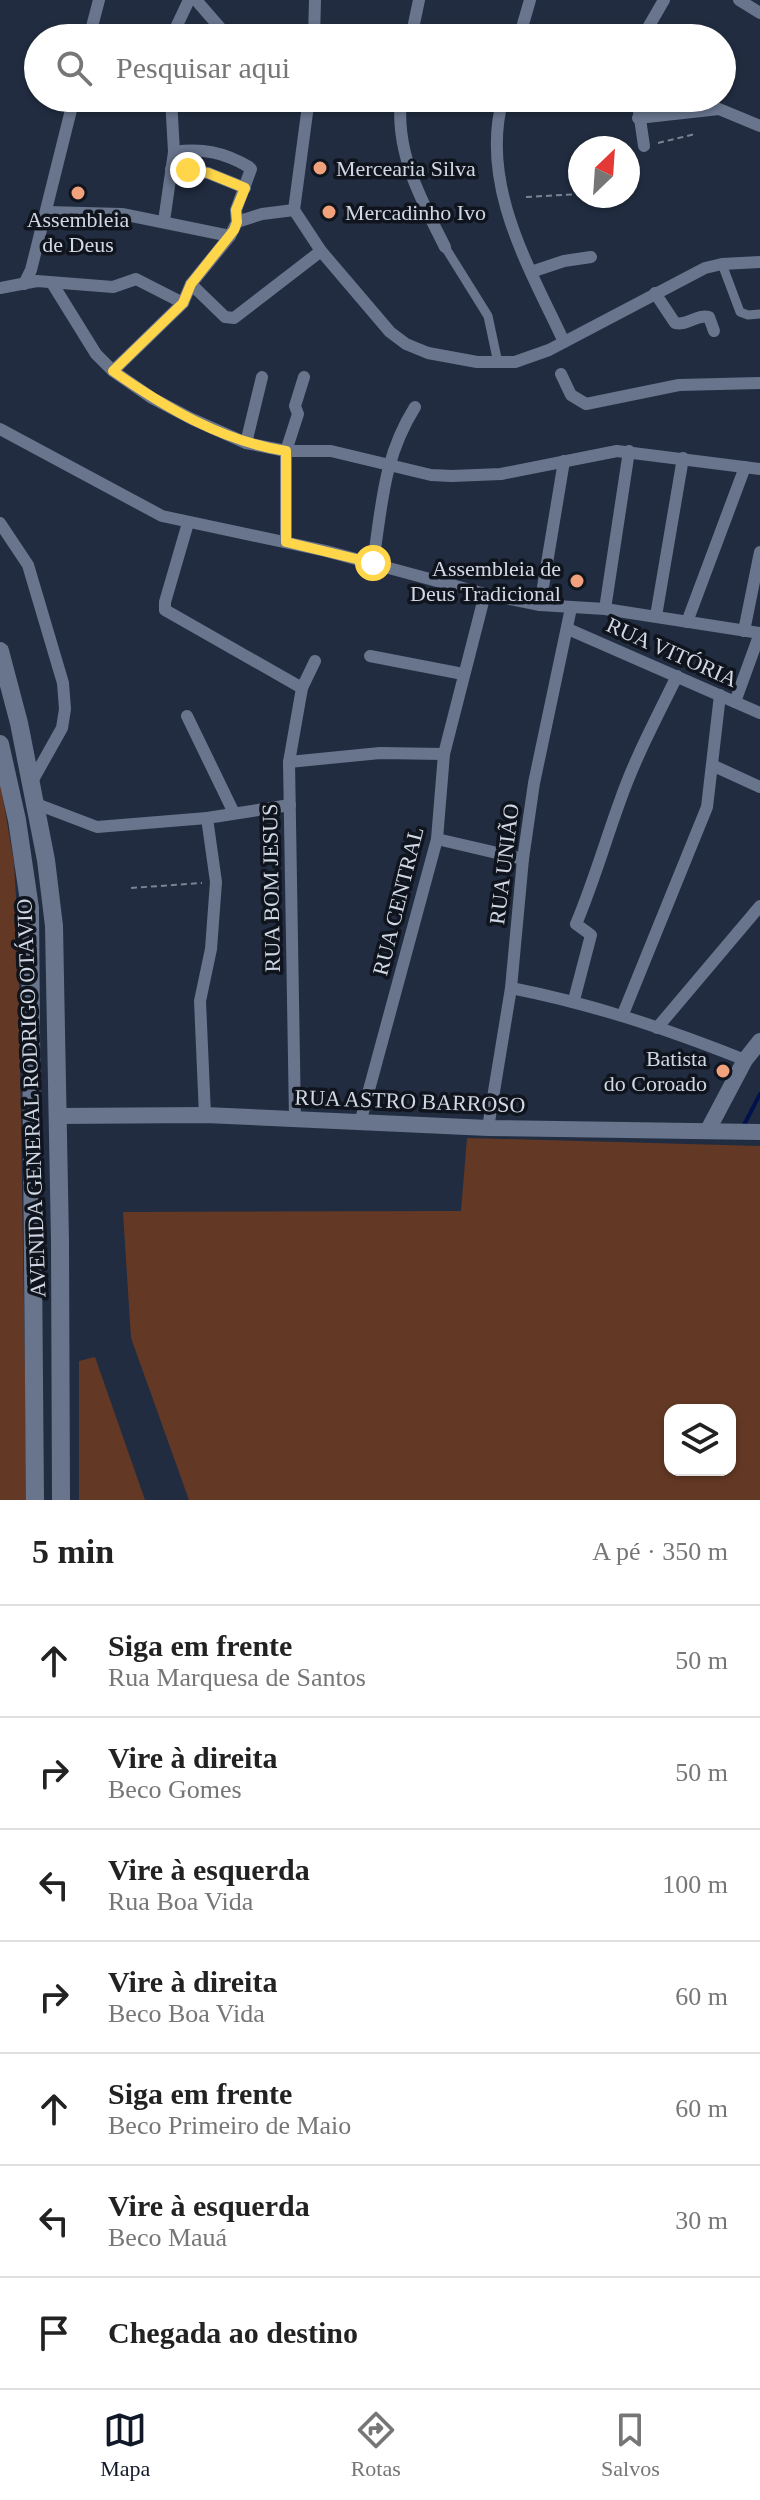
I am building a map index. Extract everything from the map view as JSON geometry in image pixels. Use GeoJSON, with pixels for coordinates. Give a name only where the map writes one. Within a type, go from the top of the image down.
{"type":"FeatureCollection","features":[{"type":"Feature","properties":{"kind":"main road","name":"AVENIDA GENERAL RODRIGO OTÁVIO"},"geometry":{"type":"LineString","coordinates":[[0,651],[19,723],[46,860],[54,926],[61,1500]]}},
{"type":"Feature","properties":{"kind":"main road","name":"AVENIDA GENERAL RODRIGO OTÁVIO"},"geometry":{"type":"LineString","coordinates":[[0,744],[17,820],[30,908],[35,1500]]}},
{"type":"Feature","properties":{"kind":"street"},"geometry":{"type":"LineString","coordinates":[[93,24],[99,0]]}},
{"type":"Feature","properties":{"kind":"street"},"geometry":{"type":"LineString","coordinates":[[178,24],[189,0]]}},
{"type":"Feature","properties":{"kind":"street"},"geometry":{"type":"LineString","coordinates":[[196,0],[217,24]]}},
{"type":"Feature","properties":{"kind":"street"},"geometry":{"type":"LineString","coordinates":[[314,24],[315,0]]}},
{"type":"Feature","properties":{"kind":"street"},"geometry":{"type":"LineString","coordinates":[[414,24],[419,0]]}},
{"type":"Feature","properties":{"kind":"street"},"geometry":{"type":"LineString","coordinates":[[523,24],[530,0]]}},
{"type":"Feature","properties":{"kind":"street"},"geometry":{"type":"LineString","coordinates":[[650,24],[664,0]]}},
{"type":"Feature","properties":{"kind":"street"},"geometry":{"type":"LineString","coordinates":[[739,0],[760,13]]}},
{"type":"Feature","properties":{"kind":"street"},"geometry":{"type":"LineString","coordinates":[[24,284],[31,270],[47,212],[71,112]]}},
{"type":"Feature","properties":{"kind":"street"},"geometry":{"type":"LineString","coordinates":[[164,221],[174,152],[172,112]]}},
{"type":"Feature","properties":{"kind":"street"},"geometry":{"type":"LineString","coordinates":[[307,112],[294,210],[321,251],[390,332],[406,344],[428,353],[498,363],[532,356],[689,275],[722,264],[760,262]]}},
{"type":"Feature","properties":{"kind":"street"},"geometry":{"type":"LineString","coordinates":[[402,112],[404,158],[445,247],[488,316],[498,363]]}},
{"type":"Feature","properties":{"kind":"street"},"geometry":{"type":"LineString","coordinates":[[500,112],[497,125],[498,174],[502,198],[531,272],[564,342]]}},
{"type":"Feature","properties":{"kind":"street"},"geometry":{"type":"LineString","coordinates":[[638,112],[644,146]]}},
{"type":"Feature","properties":{"kind":"street"},"geometry":{"type":"LineString","coordinates":[[638,118],[692,112]]}},
{"type":"Feature","properties":{"kind":"street"},"geometry":{"type":"LineString","coordinates":[[726,112],[760,126]]}},
{"type":"Feature","properties":{"kind":"street"},"geometry":{"type":"LineString","coordinates":[[113,371],[183,303],[191,284],[230,236],[237,222],[236,210],[251,169],[212,151],[195,149],[174,152]]}},
{"type":"Feature","properties":{"kind":"street"},"geometry":{"type":"LineString","coordinates":[[171,169],[208,173],[245,188]]}},
{"type":"Feature","properties":{"kind":"street"},"geometry":{"type":"LineString","coordinates":[[237,222],[262,214],[294,210]]}},
{"type":"Feature","properties":{"kind":"street"},"geometry":{"type":"LineString","coordinates":[[47,212],[122,214],[230,236]]}},
{"type":"Feature","properties":{"kind":"street"},"geometry":{"type":"LineString","coordinates":[[191,284],[225,317],[234,318],[321,251]]}},
{"type":"Feature","properties":{"kind":"street"},"geometry":{"type":"LineString","coordinates":[[531,272],[564,261],[591,257]]}},
{"type":"Feature","properties":{"kind":"street"},"geometry":{"type":"LineString","coordinates":[[722,264],[740,312],[760,314]]}},
{"type":"Feature","properties":{"kind":"street"},"geometry":{"type":"LineString","coordinates":[[0,288],[37,281],[113,287],[136,279],[183,303]]}},
{"type":"Feature","properties":{"kind":"street"},"geometry":{"type":"LineString","coordinates":[[52,283],[96,354],[113,371],[152,398],[246,443],[286,451],[331,451],[431,475],[478,476],[617,451],[760,469]]}},
{"type":"Feature","properties":{"kind":"street"},"geometry":{"type":"LineString","coordinates":[[655,293],[675,323],[679,325],[709,317],[714,331]]}},
{"type":"Feature","properties":{"kind":"street"},"geometry":{"type":"LineString","coordinates":[[561,374],[571,395],[586,404],[679,385],[760,383]]}},
{"type":"Feature","properties":{"kind":"street"},"geometry":{"type":"LineString","coordinates":[[246,443],[262,377]]}},
{"type":"Feature","properties":{"kind":"street"},"geometry":{"type":"LineString","coordinates":[[286,542],[286,451],[298,414],[296,401],[304,377]]}},
{"type":"Feature","properties":{"kind":"street"},"geometry":{"type":"LineString","coordinates":[[373,563],[388,465],[397,437],[415,407]]}},
{"type":"Feature","properties":{"kind":"street"},"geometry":{"type":"LineString","coordinates":[[0,429],[162,516],[188,523],[286,542],[485,594],[540,605],[605,609],[760,633],[735,702]]}},
{"type":"Feature","properties":{"kind":"street"},"geometry":{"type":"LineString","coordinates":[[605,609],[629,451]]}},
{"type":"Feature","properties":{"kind":"street"},"geometry":{"type":"LineString","coordinates":[[656,616],[683,458]]}},
{"type":"Feature","properties":{"kind":"street"},"geometry":{"type":"LineString","coordinates":[[540,605],[564,461]]}},
{"type":"Feature","properties":{"kind":"street"},"geometry":{"type":"LineString","coordinates":[[687,622],[745,467]]}},
{"type":"Feature","properties":{"kind":"street"},"geometry":{"type":"LineString","coordinates":[[0,523],[28,565],[63,683],[65,709],[62,728],[32,794],[97,827],[207,818],[290,805]]}},
{"type":"Feature","properties":{"kind":"street"},"geometry":{"type":"LineString","coordinates":[[188,523],[165,610],[302,688]]}},
{"type":"Feature","properties":{"kind":"street"},"geometry":{"type":"LineString","coordinates":[[744,631],[760,552]]}},
{"type":"Feature","properties":{"kind":"street","name":"RUA CENTRAL"},"geometry":{"type":"LineString","coordinates":[[360,1123],[437,839],[444,754],[485,594]]}},
{"type":"Feature","properties":{"kind":"street","name":"RUA UNIÃO"},"geometry":{"type":"LineString","coordinates":[[488,1128],[511,988],[523,859],[534,783],[571,608]]}},
{"type":"Feature","properties":{"kind":"street","name":"RUA VITÓRIA"},"geometry":{"type":"LineString","coordinates":[[568,629],[760,713]]}},
{"type":"Feature","properties":{"kind":"street"},"geometry":{"type":"LineString","coordinates":[[370,656],[463,674]]}},
{"type":"Feature","properties":{"kind":"street","name":"RUA BOM JESUS"},"geometry":{"type":"LineString","coordinates":[[295,1119],[289,762],[302,688],[315,661]]}},
{"type":"Feature","properties":{"kind":"street"},"geometry":{"type":"LineString","coordinates":[[574,1000],[591,935],[576,924],[599,869],[637,757],[677,676]]}},
{"type":"Feature","properties":{"kind":"street"},"geometry":{"type":"LineString","coordinates":[[623,1014],[707,807],[720,695]]}},
{"type":"Feature","properties":{"kind":"street"},"geometry":{"type":"LineString","coordinates":[[187,716],[234,813]]}},
{"type":"Feature","properties":{"kind":"street"},"geometry":{"type":"LineString","coordinates":[[289,762],[380,753],[444,754]]}},
{"type":"Feature","properties":{"kind":"street"},"geometry":{"type":"LineString","coordinates":[[714,766],[760,787]]}},
{"type":"Feature","properties":{"kind":"street"},"geometry":{"type":"LineString","coordinates":[[205,1115],[200,1001],[211,949],[216,882],[207,818]]}},
{"type":"Feature","properties":{"kind":"street"},"geometry":{"type":"LineString","coordinates":[[437,839],[523,859]]}},
{"type":"Feature","properties":{"kind":"street"},"geometry":{"type":"LineString","coordinates":[[657,1028],[760,906]]}},
{"type":"Feature","properties":{"kind":"street"},"geometry":{"type":"LineString","coordinates":[[511,988],[574,1000],[623,1014],[745,1060]]}},
{"type":"Feature","properties":{"kind":"street"},"geometry":{"type":"LineString","coordinates":[[708,1130],[745,1060],[760,1041]]}},
{"type":"Feature","properties":{"kind":"street","name":"RUA ASTRO BARROSO"},"geometry":{"type":"LineString","coordinates":[[58,1116],[205,1115],[488,1128],[760,1132]]}},
{"type":"Feature","properties":{"kind":"path"},"geometry":{"type":"LineString","coordinates":[[644,146],[695,134]]}},
{"type":"Feature","properties":{"kind":"path"},"geometry":{"type":"LineString","coordinates":[[526,197],[568,195]]}},
{"type":"Feature","properties":{"kind":"path"},"geometry":{"type":"LineString","coordinates":[[131,888],[216,882]]}},
{"type":"Feature","properties":{"kind":"shaded area"},"geometry":{"type":"Polygon","coordinates":[[[0,781],[14,863],[18,932],[27,1500],[0,1500],[0,781]]]}},
{"type":"Feature","properties":{"kind":"shaded area"},"geometry":{"type":"Polygon","coordinates":[[[467,1138],[760,1146],[760,1500],[189,1500],[131,1338],[123,1212],[461,1211],[467,1138]]]}},
{"type":"Feature","properties":{"kind":"shaded area"},"geometry":{"type":"Polygon","coordinates":[[[95,1357],[145,1500],[79,1500],[79,1361],[95,1357]]]}},
{"type":"Feature","properties":{"kind":"waterway"},"geometry":{"type":"LineString","coordinates":[[743,1127],[760,1094]]}},
{"type":"Feature","properties":{"kind":"place","name":"Mercearia Silva"},"geometry":{"type":"Point","coordinates":[320,168]}},
{"type":"Feature","properties":{"kind":"place","name":"Assembleia de Deus"},"geometry":{"type":"Point","coordinates":[78,193]}},
{"type":"Feature","properties":{"kind":"place","name":"Mercadinho Ivo"},"geometry":{"type":"Point","coordinates":[329,212]}},
{"type":"Feature","properties":{"kind":"place","name":"Assembleia de Deus Tradicional"},"geometry":{"type":"Point","coordinates":[577,581]}},
{"type":"Feature","properties":{"kind":"place","name":"Batista do Coroado"},"geometry":{"type":"Point","coordinates":[723,1071]}},
{"type":"Feature","properties":{"kind":"route"},"geometry":{"type":"LineString","coordinates":[[188,170],[208,173],[245,188],[236,210],[237,222],[230,236],[191,284],[183,303],[113,371],[152,398],[232,438],[286,451],[286,542],[373,563]]}}]}
